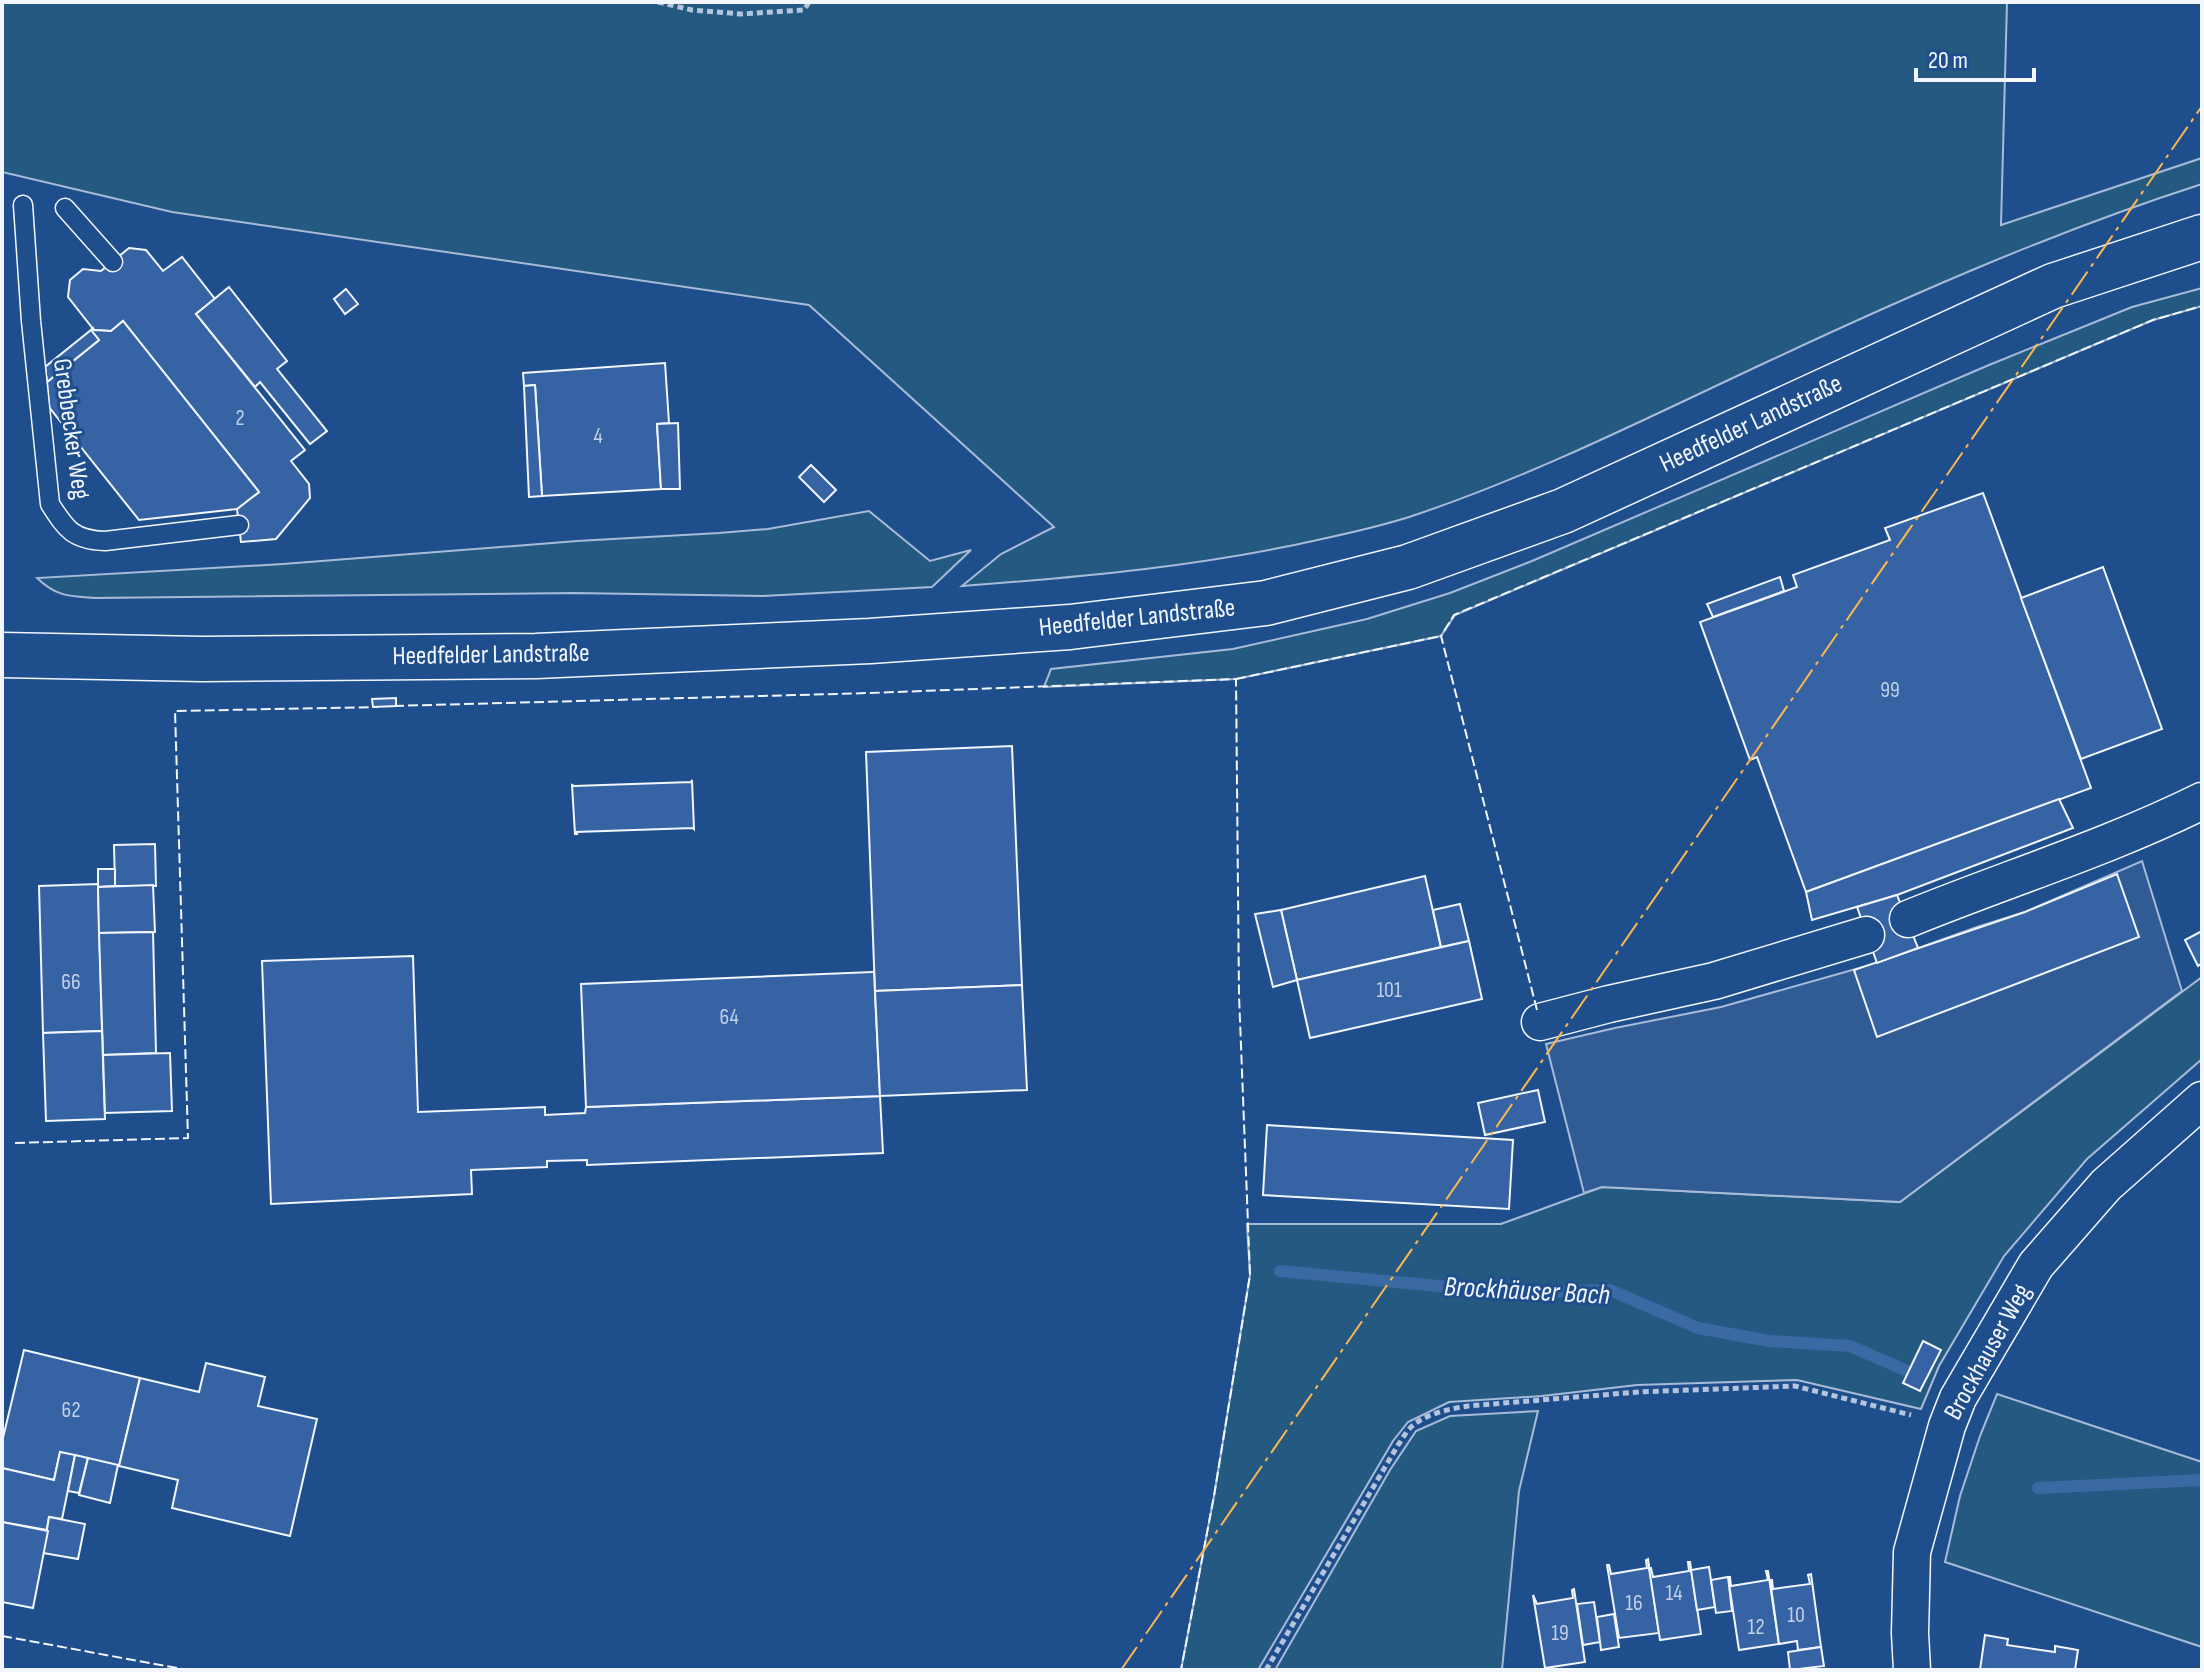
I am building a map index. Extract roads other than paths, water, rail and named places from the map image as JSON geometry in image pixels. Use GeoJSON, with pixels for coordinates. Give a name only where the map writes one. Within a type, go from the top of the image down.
{"type":"FeatureCollection","features":[{"type":"Feature","properties":{"kind":"main road","name":"Heedfelder Landstraße"},"geometry":{"type":"LineString","coordinates":[[2,655],[202,659],[536,656],[870,641],[1070,627],[1266,603],[1408,567],[1563,511],[2053,286],[2202,237]]}},
{"type":"Feature","properties":{"kind":"street"},"geometry":{"type":"LineString","coordinates":[[1908,919],[2113,842],[2202,801]]}},
{"type":"Feature","properties":{"kind":"street"},"geometry":{"type":"LineString","coordinates":[[1540,1022],[1714,981],[1866,935]]}},
{"type":"Feature","properties":{"kind":"street","name":"Brockhauser Weg"},"geometry":{"type":"LineString","coordinates":[[1912,1670],[1912,1552],[1947,1426],[1958,1398],[2036,1265],[2123,1168],[2202,1100]]}},
{"type":"Feature","properties":{"kind":"lane","name":"Grebbecker Weg"},"geometry":{"type":"LineString","coordinates":[[23,205],[31,321],[50,504],[62,524],[75,536],[105,541],[239,525]]}},
{"type":"Feature","properties":{"kind":"lane"},"geometry":{"type":"LineString","coordinates":[[65,208],[113,262]]}},
{"type":"Feature","properties":{"kind":"waterway","name":"Brockhäuser Bach"},"geometry":{"type":"LineString","coordinates":[[1280,1271],[1512,1293],[1610,1290],[1698,1328],[1769,1341],[1850,1346],[1905,1370]]}},
{"type":"Feature","properties":{"kind":"waterway","name":"Brockhäuser Bach"},"geometry":{"type":"LineString","coordinates":[[2038,1488],[2202,1480]]}}]}
